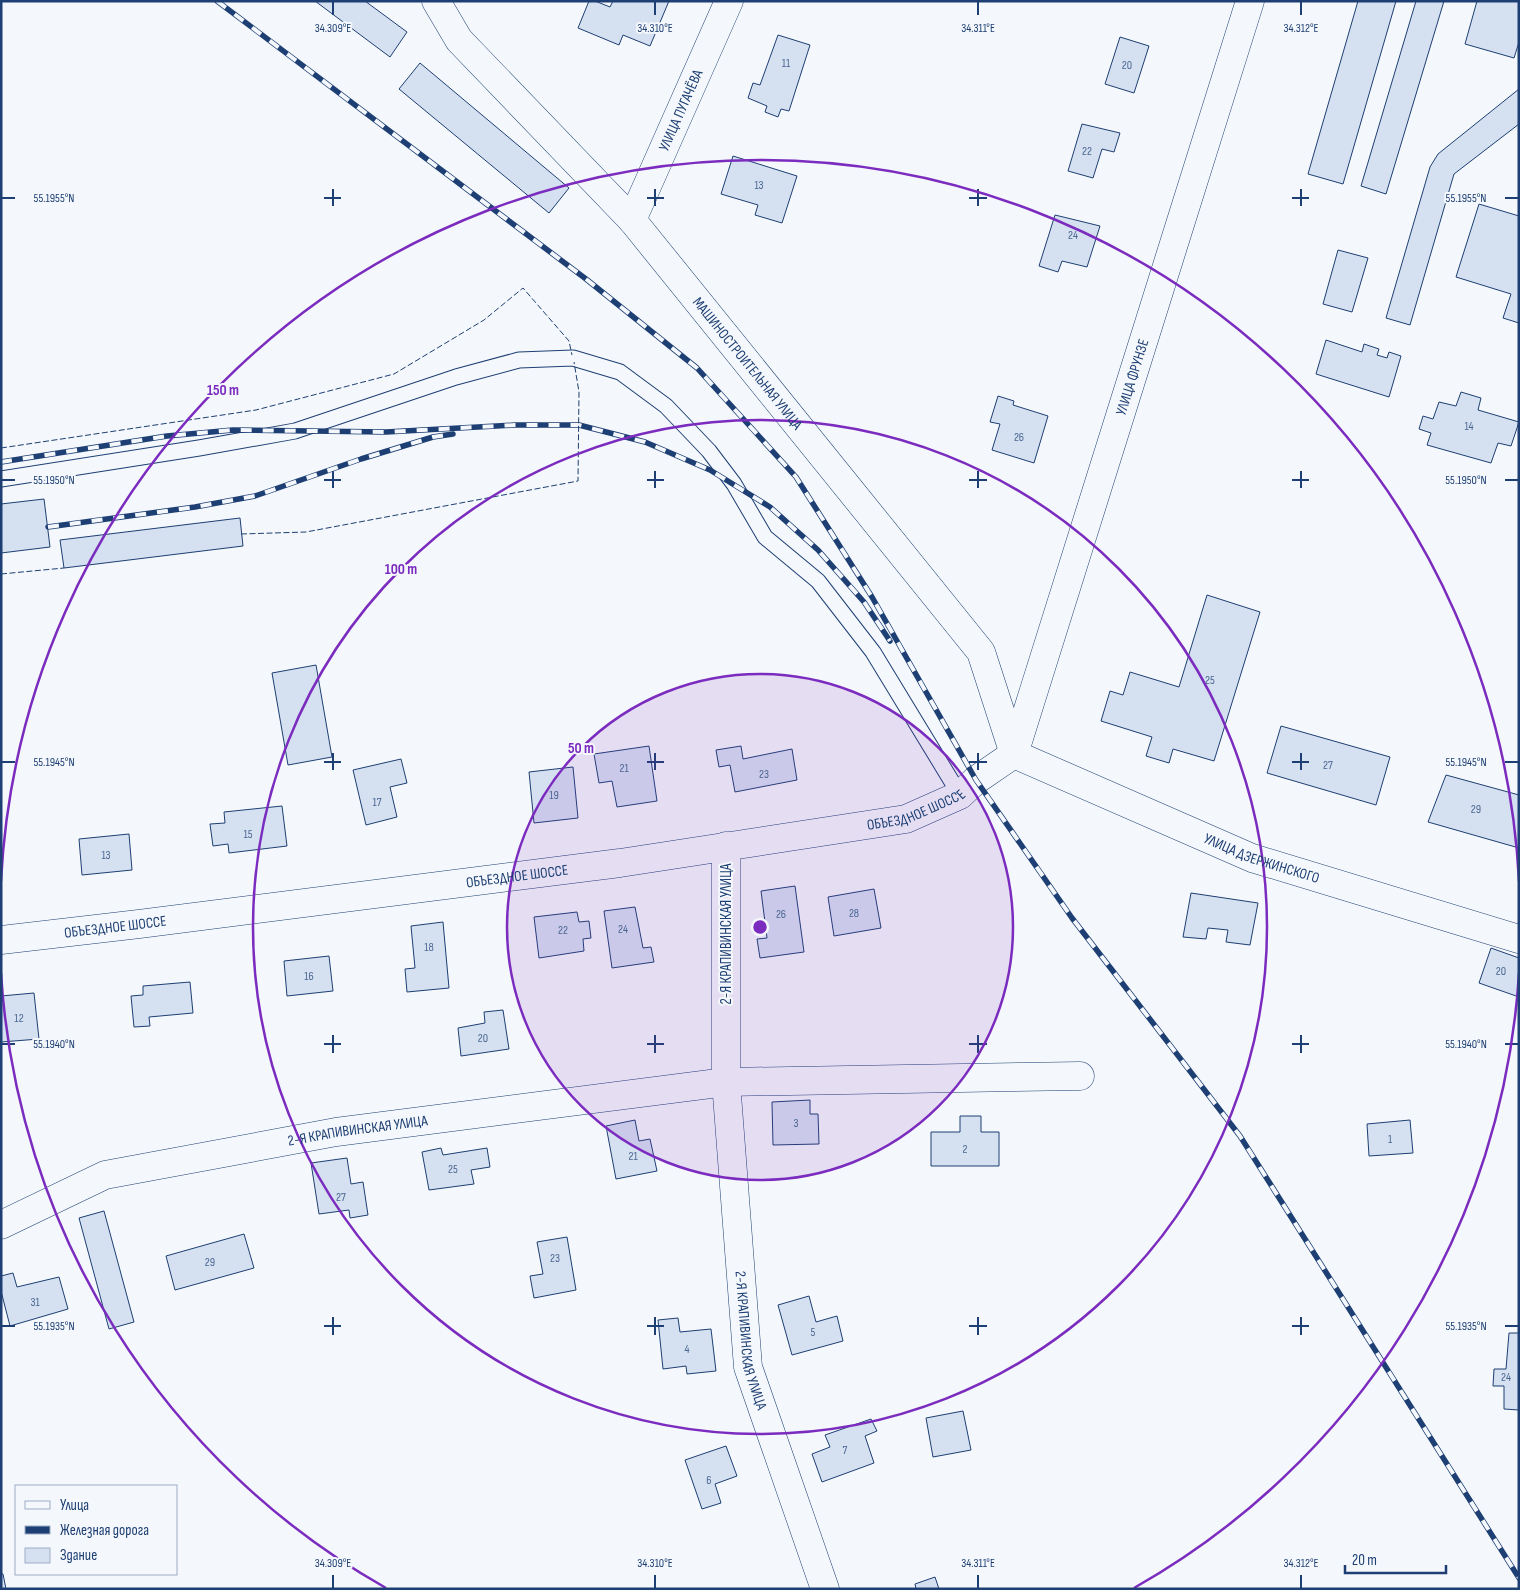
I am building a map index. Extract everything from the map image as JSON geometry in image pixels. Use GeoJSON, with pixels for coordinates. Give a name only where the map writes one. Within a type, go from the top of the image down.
{"type":"FeatureCollection","features":[{"type":"Feature","properties":{"kind":"street","name":"МАШИНОСТРОИТЕЛЬНАЯ УЛИЦА"},"geometry":{"type":"LineString","coordinates":[[436,1],[460,40],[632,220],[981,652],[1014,754]]}},
{"type":"Feature","properties":{"kind":"street","name":"УЛИЦА ПУГАЧЁВА"},"geometry":{"type":"LineString","coordinates":[[632,220],[729,1]]}},
{"type":"Feature","properties":{"kind":"street","name":"УЛИЦА ФРУНЗЕ"},"geometry":{"type":"LineString","coordinates":[[1014,754],[1250,1]]}},
{"type":"Feature","properties":{"kind":"street","name":"ОБЪЕЗДНОЕ ШОССЕ"},"geometry":{"type":"LineString","coordinates":[[1,940],[620,863],[906,819],[960,795],[976,780],[1014,754]]}},
{"type":"Feature","properties":{"kind":"street","name":"УЛИЦА ДЗЕРЖИНСКОГО"},"geometry":{"type":"LineString","coordinates":[[1014,754],[1252,858],[1519,939]]}},
{"type":"Feature","properties":{"kind":"street","name":"2-Я КРАПИВИНСКАЯ УЛИЦА"},"geometry":{"type":"LineString","coordinates":[[726,846],[726,1082],[748,1367],[825,1589]]}},
{"type":"Feature","properties":{"kind":"street","name":"2-Я КРАПИВИНСКАЯ УЛИЦА"},"geometry":{"type":"LineString","coordinates":[[1,1225],[105,1175],[336,1132],[726,1082],[1080,1076]]}},
{"type":"Feature","properties":{"kind":"lane"},"geometry":{"type":"LineString","coordinates":[[1,479],[294,431],[456,377],[518,360],[573,358],[620,372],[666,406],[697,438],[734,484],[765,537],[818,581],[872,652],[960,795]]}},
{"type":"Feature","properties":{"kind":"building"},"geometry":{"type":"Polygon","coordinates":[[[315,1],[365,1],[407,32],[390,57],[315,1]]]}},
{"type":"Feature","properties":{"kind":"building"},"geometry":{"type":"Polygon","coordinates":[[[589,1],[595,1],[610,7],[613,1],[669,1],[650,46],[623,35],[619,45],[578,28],[589,1]]]}},
{"type":"Feature","properties":{"kind":"building"},"geometry":{"type":"Polygon","coordinates":[[[1358,1],[1396,1],[1343,184],[1308,174],[1358,1]]]}},
{"type":"Feature","properties":{"kind":"building"},"geometry":{"type":"Polygon","coordinates":[[[1416,1],[1444,1],[1386,194],[1361,186],[1416,1]]]}},
{"type":"Feature","properties":{"kind":"building"},"geometry":{"type":"Polygon","coordinates":[[[1477,1],[1519,1],[1519,42],[1514,58],[1465,44],[1477,1]]]}},
{"type":"Feature","properties":{"kind":"building"},"geometry":{"type":"Polygon","coordinates":[[[778,35],[810,45],[789,111],[781,109],[778,117],[765,112],[767,106],[748,98],[753,83],[760,85],[778,35]]]}},
{"type":"Feature","properties":{"kind":"building"},"geometry":{"type":"Polygon","coordinates":[[[1120,37],[1149,46],[1134,93],[1105,84],[1120,37]]]}},
{"type":"Feature","properties":{"kind":"building"},"geometry":{"type":"Polygon","coordinates":[[[420,63],[569,188],[549,213],[399,89],[420,63]]]}},
{"type":"Feature","properties":{"kind":"building"},"geometry":{"type":"Polygon","coordinates":[[[1519,89],[1519,124],[1454,174],[1410,325],[1386,318],[1430,167],[1438,154],[1519,89]]]}},
{"type":"Feature","properties":{"kind":"building"},"geometry":{"type":"Polygon","coordinates":[[[1082,124],[1120,133],[1114,152],[1102,149],[1093,178],[1068,171],[1082,124]]]}},
{"type":"Feature","properties":{"kind":"building"},"geometry":{"type":"Polygon","coordinates":[[[733,156],[797,176],[782,223],[755,215],[758,205],[721,194],[733,156]]]}},
{"type":"Feature","properties":{"kind":"building"},"geometry":{"type":"Polygon","coordinates":[[[1479,204],[1519,216],[1519,323],[1503,318],[1511,294],[1456,277],[1479,204]]]}},
{"type":"Feature","properties":{"kind":"building"},"geometry":{"type":"Polygon","coordinates":[[[1055,215],[1100,226],[1087,267],[1062,261],[1058,272],[1039,266],[1055,215]]]}},
{"type":"Feature","properties":{"kind":"building"},"geometry":{"type":"Polygon","coordinates":[[[1338,250],[1368,258],[1352,312],[1323,304],[1338,250]]]}},
{"type":"Feature","properties":{"kind":"building"},"geometry":{"type":"Polygon","coordinates":[[[1326,340],[1362,352],[1364,344],[1379,349],[1377,355],[1387,358],[1389,352],[1401,356],[1389,397],[1316,374],[1326,340]]]}},
{"type":"Feature","properties":{"kind":"building"},"geometry":{"type":"Polygon","coordinates":[[[1461,392],[1481,398],[1478,410],[1519,422],[1511,446],[1498,443],[1491,463],[1427,445],[1431,433],[1419,429],[1423,416],[1433,419],[1439,402],[1456,406],[1461,392]]]}},
{"type":"Feature","properties":{"kind":"building"},"geometry":{"type":"Polygon","coordinates":[[[998,396],[1014,401],[1013,405],[1048,416],[1034,463],[992,450],[1000,424],[990,422],[998,396]]]}},
{"type":"Feature","properties":{"kind":"building"},"geometry":{"type":"Polygon","coordinates":[[[44,499],[50,547],[1,553],[1,504],[44,499]]]}},
{"type":"Feature","properties":{"kind":"building"},"geometry":{"type":"Polygon","coordinates":[[[240,518],[243,546],[64,568],[60,540],[240,518]]]}},
{"type":"Feature","properties":{"kind":"building"},"geometry":{"type":"Polygon","coordinates":[[[1207,595],[1260,612],[1214,761],[1173,749],[1169,763],[1146,756],[1152,737],[1101,721],[1110,691],[1123,695],[1130,672],[1179,687],[1207,595]]]}},
{"type":"Feature","properties":{"kind":"building"},"geometry":{"type":"Polygon","coordinates":[[[316,665],[332,757],[288,765],[272,673],[316,665]]]}},
{"type":"Feature","properties":{"kind":"building"},"geometry":{"type":"Polygon","coordinates":[[[1281,726],[1390,757],[1376,805],[1267,773],[1281,726]]]}},
{"type":"Feature","properties":{"kind":"building"},"geometry":{"type":"Polygon","coordinates":[[[649,746],[657,801],[617,807],[612,781],[599,783],[594,754],[649,746]]]}},
{"type":"Feature","properties":{"kind":"building"},"geometry":{"type":"Polygon","coordinates":[[[741,746],[743,759],[792,749],[797,780],[735,792],[730,765],[719,767],[716,750],[741,746]]]}},
{"type":"Feature","properties":{"kind":"building"},"geometry":{"type":"Polygon","coordinates":[[[401,759],[407,783],[390,787],[397,817],[366,825],[353,770],[401,759]]]}},
{"type":"Feature","properties":{"kind":"building"},"geometry":{"type":"Polygon","coordinates":[[[573,767],[578,818],[534,823],[529,772],[573,767]]]}},
{"type":"Feature","properties":{"kind":"building"},"geometry":{"type":"Polygon","coordinates":[[[1446,775],[1519,795],[1519,848],[1428,822],[1446,775]]]}},
{"type":"Feature","properties":{"kind":"building"},"geometry":{"type":"Polygon","coordinates":[[[282,806],[287,846],[229,853],[228,844],[213,846],[210,824],[225,823],[224,812],[282,806]]]}},
{"type":"Feature","properties":{"kind":"building"},"geometry":{"type":"Polygon","coordinates":[[[129,834],[132,870],[82,875],[79,839],[129,834]]]}},
{"type":"Feature","properties":{"kind":"building"},"geometry":{"type":"Polygon","coordinates":[[[795,886],[804,952],[760,958],[757,939],[767,938],[761,891],[795,886]]]}},
{"type":"Feature","properties":{"kind":"building"},"geometry":{"type":"Polygon","coordinates":[[[874,889],[881,928],[834,936],[828,897],[874,889]]]}},
{"type":"Feature","properties":{"kind":"building"},"geometry":{"type":"Polygon","coordinates":[[[1191,893],[1258,903],[1250,945],[1226,942],[1228,930],[1208,928],[1206,939],[1183,937],[1191,893]]]}},
{"type":"Feature","properties":{"kind":"building"},"geometry":{"type":"Polygon","coordinates":[[[635,907],[643,948],[651,947],[654,962],[612,968],[604,911],[635,907]]]}},
{"type":"Feature","properties":{"kind":"building"},"geometry":{"type":"Polygon","coordinates":[[[577,912],[579,922],[589,921],[591,938],[583,939],[584,951],[539,958],[534,917],[577,912]]]}},
{"type":"Feature","properties":{"kind":"building"},"geometry":{"type":"Polygon","coordinates":[[[443,922],[449,988],[407,992],[405,969],[415,968],[411,926],[443,922]]]}},
{"type":"Feature","properties":{"kind":"building"},"geometry":{"type":"Polygon","coordinates":[[[1491,948],[1519,958],[1519,997],[1479,983],[1491,948]]]}},
{"type":"Feature","properties":{"kind":"building"},"geometry":{"type":"Polygon","coordinates":[[[329,956],[333,991],[287,996],[284,961],[329,956]]]}},
{"type":"Feature","properties":{"kind":"building"},"geometry":{"type":"Polygon","coordinates":[[[190,982],[193,1013],[149,1017],[150,1026],[134,1027],[131,996],[143,995],[143,986],[190,982]]]}},
{"type":"Feature","properties":{"kind":"building"},"geometry":{"type":"Polygon","coordinates":[[[34,993],[39,1039],[1,1042],[1,996],[34,993]]]}},
{"type":"Feature","properties":{"kind":"building"},"geometry":{"type":"Polygon","coordinates":[[[503,1010],[509,1049],[461,1056],[458,1028],[485,1023],[484,1012],[503,1010]]]}},
{"type":"Feature","properties":{"kind":"building"},"geometry":{"type":"Polygon","coordinates":[[[810,1100],[810,1114],[818,1114],[819,1144],[773,1145],[772,1102],[810,1100]]]}},
{"type":"Feature","properties":{"kind":"building"},"geometry":{"type":"Polygon","coordinates":[[[960,1116],[981,1116],[981,1132],[999,1132],[999,1166],[931,1166],[931,1132],[960,1132],[960,1116]]]}},
{"type":"Feature","properties":{"kind":"building"},"geometry":{"type":"Polygon","coordinates":[[[635,1120],[639,1141],[650,1139],[657,1171],[616,1179],[606,1126],[635,1120]]]}},
{"type":"Feature","properties":{"kind":"building"},"geometry":{"type":"Polygon","coordinates":[[[1410,1120],[1413,1153],[1369,1156],[1367,1124],[1410,1120]]]}},
{"type":"Feature","properties":{"kind":"building"},"geometry":{"type":"Polygon","coordinates":[[[441,1148],[443,1155],[487,1148],[490,1167],[471,1170],[474,1184],[429,1190],[422,1152],[441,1148]]]}},
{"type":"Feature","properties":{"kind":"building"},"geometry":{"type":"Polygon","coordinates":[[[347,1158],[351,1184],[363,1182],[368,1215],[350,1218],[349,1210],[319,1214],[311,1163],[347,1158]]]}},
{"type":"Feature","properties":{"kind":"building"},"geometry":{"type":"Polygon","coordinates":[[[104,1211],[134,1322],[109,1329],[79,1218],[104,1211]]]}},
{"type":"Feature","properties":{"kind":"building"},"geometry":{"type":"Polygon","coordinates":[[[244,1234],[254,1268],[175,1290],[166,1256],[244,1234]]]}},
{"type":"Feature","properties":{"kind":"building"},"geometry":{"type":"Polygon","coordinates":[[[567,1237],[576,1290],[534,1298],[530,1276],[543,1274],[537,1242],[567,1237]]]}},
{"type":"Feature","properties":{"kind":"building"},"geometry":{"type":"Polygon","coordinates":[[[13,1273],[17,1287],[59,1277],[68,1309],[10,1326],[1,1291],[1,1276],[13,1273]]]}},
{"type":"Feature","properties":{"kind":"building"},"geometry":{"type":"Polygon","coordinates":[[[809,1296],[816,1322],[837,1316],[843,1341],[792,1355],[778,1305],[809,1296]]]}},
{"type":"Feature","properties":{"kind":"building"},"geometry":{"type":"Polygon","coordinates":[[[678,1318],[680,1332],[711,1329],[716,1371],[687,1374],[686,1366],[663,1369],[658,1320],[678,1318]]]}},
{"type":"Feature","properties":{"kind":"building"},"geometry":{"type":"Polygon","coordinates":[[[1509,1333],[1519,1333],[1519,1410],[1504,1409],[1504,1386],[1493,1386],[1494,1369],[1506,1369],[1509,1333]]]}},
{"type":"Feature","properties":{"kind":"building"},"geometry":{"type":"Polygon","coordinates":[[[963,1411],[971,1450],[933,1457],[926,1418],[963,1411]]]}},
{"type":"Feature","properties":{"kind":"building"},"geometry":{"type":"Polygon","coordinates":[[[871,1419],[877,1431],[865,1436],[874,1463],[822,1482],[812,1454],[830,1447],[825,1435],[871,1419]]]}},
{"type":"Feature","properties":{"kind":"building"},"geometry":{"type":"Polygon","coordinates":[[[726,1446],[737,1476],[715,1484],[721,1503],[702,1509],[685,1460],[726,1446]]]}},
{"type":"Feature","properties":{"kind":"building"},"geometry":{"type":"Polygon","coordinates":[[[1,1574],[3,1574],[6,1589],[1,1589],[1,1574]]]}},
{"type":"Feature","properties":{"kind":"building"},"geometry":{"type":"Polygon","coordinates":[[[935,1577],[939,1589],[916,1589],[915,1584],[935,1577]]]}},
{"type":"Feature","properties":{"kind":"railway"},"geometry":{"type":"LineString","coordinates":[[217,1],[586,279],[697,368],[796,477],[872,597],[976,780],[1072,918],[1240,1136],[1519,1578]]}},
{"type":"Feature","properties":{"kind":"railway"},"geometry":{"type":"LineString","coordinates":[[1,462],[167,436],[233,430],[386,432],[515,425],[579,425],[645,442],[710,470],[770,507],[818,550],[864,602],[890,641]]}},
{"type":"Feature","properties":{"kind":"railway"},"geometry":{"type":"LineString","coordinates":[[48,527],[195,507],[255,496],[361,459],[433,437],[453,434]]}},
{"type":"Feature","properties":{"kind":"fence"},"geometry":{"type":"LineString","coordinates":[[1,448],[256,410],[394,374],[484,320],[523,288],[569,341],[572,355]]}},
{"type":"Feature","properties":{"kind":"fence"},"geometry":{"type":"LineString","coordinates":[[241,534],[306,532],[578,481],[579,392],[574,362]]}},
{"type":"Feature","properties":{"kind":"fence"},"geometry":{"type":"LineString","coordinates":[[1,574],[64,568]]}}]}
